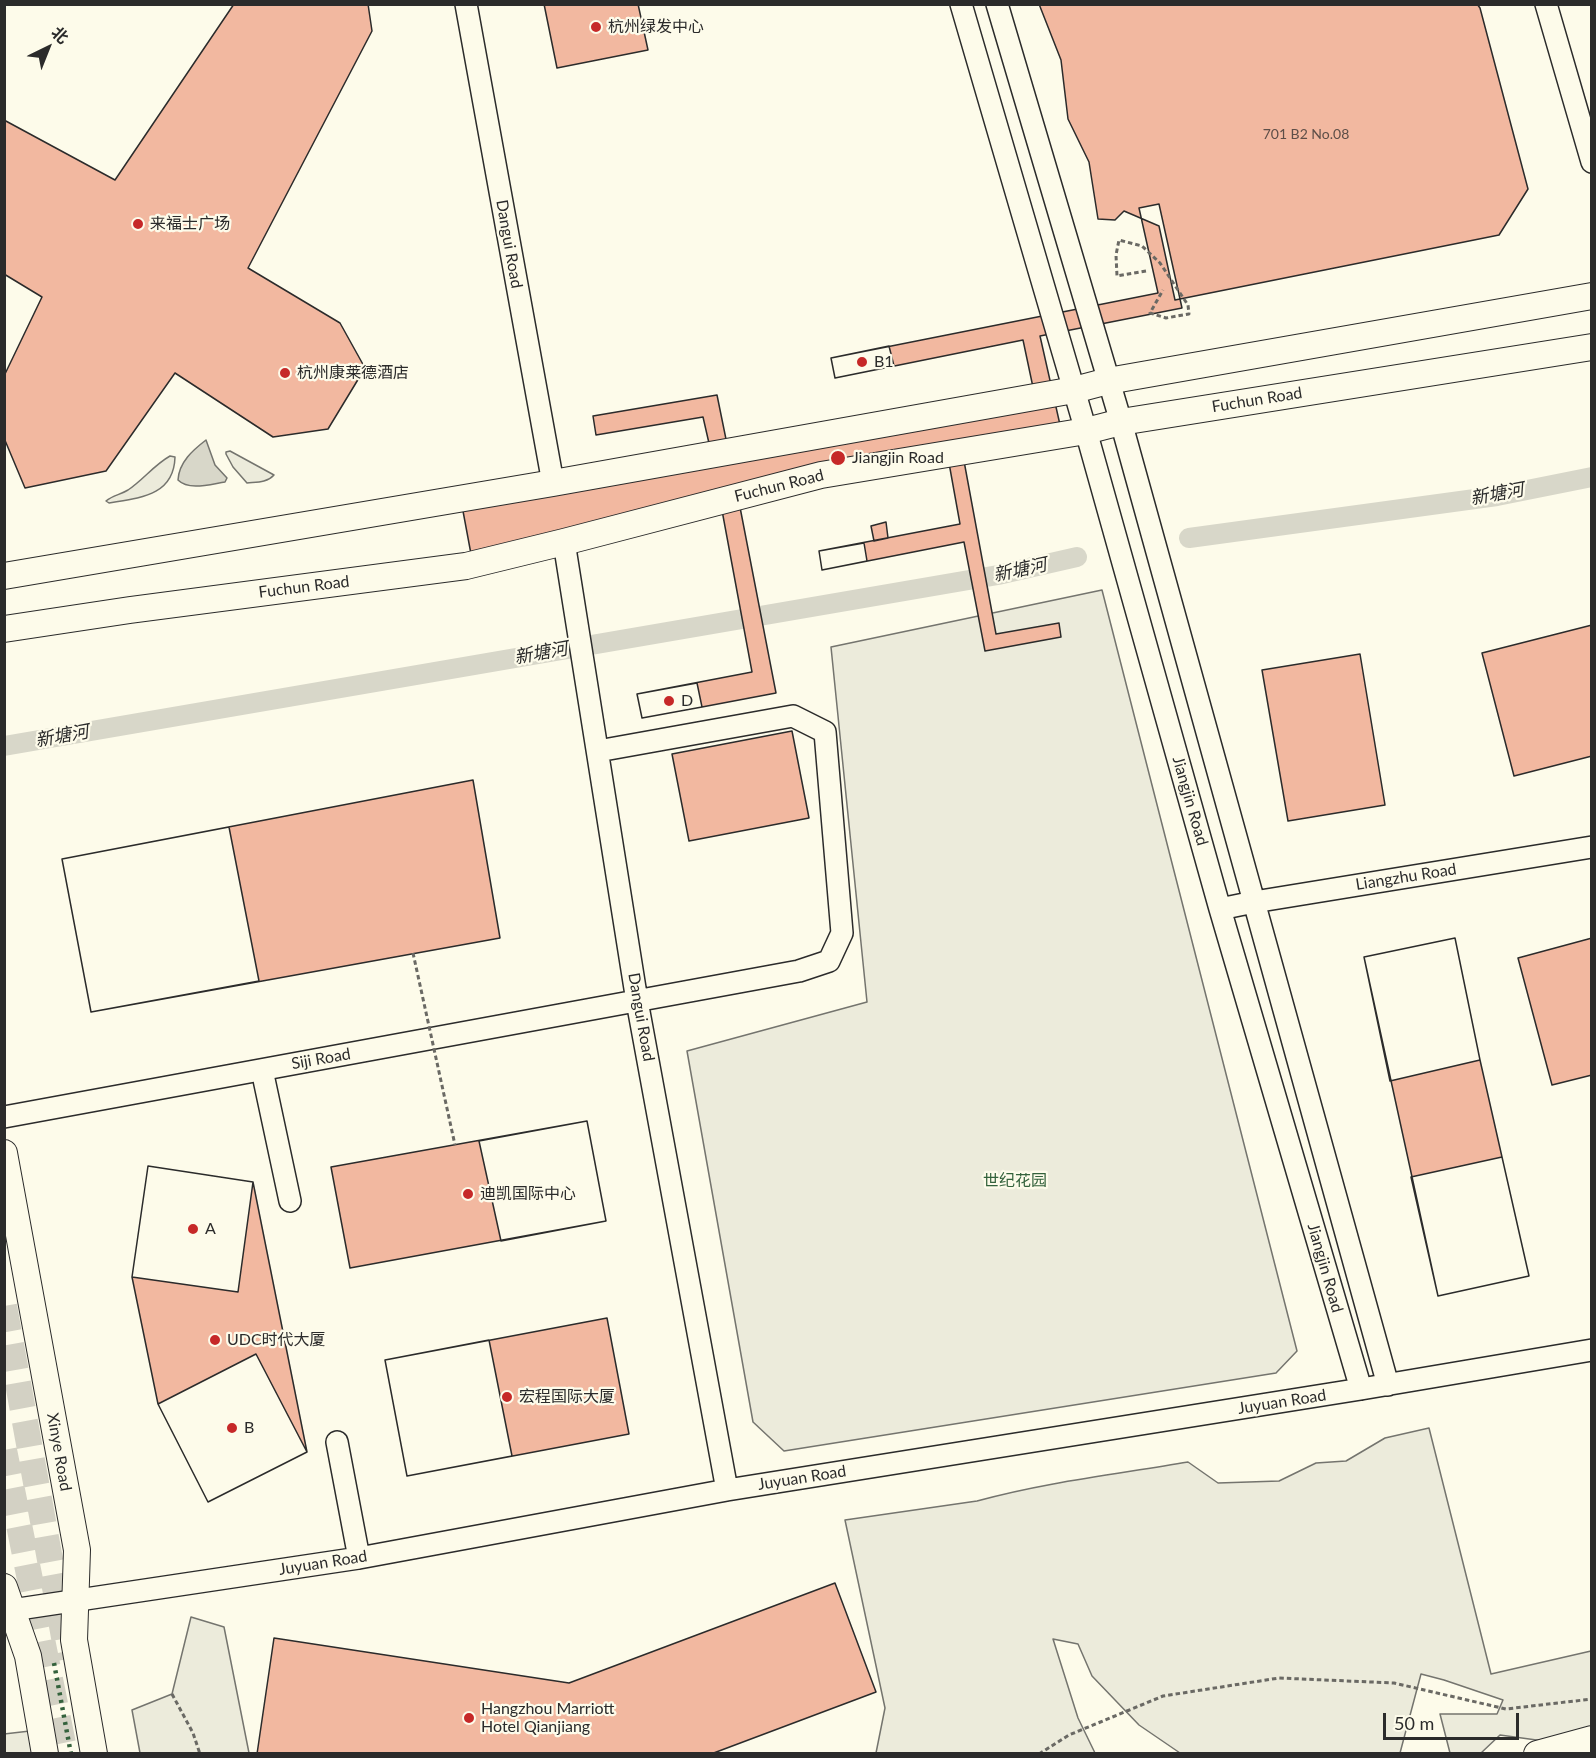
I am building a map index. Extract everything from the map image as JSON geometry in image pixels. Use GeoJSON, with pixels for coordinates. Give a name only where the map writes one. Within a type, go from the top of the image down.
{"type":"FeatureCollection","features":[{"type":"Feature","properties":{"kind":"main road"},"geometry":{"type":"LineString","coordinates":[[4,576],[553,483],[1074,390],[1108,381],[1589,291]]}},
{"type":"Feature","properties":{"kind":"main road","name":"Fuchun Road"},"geometry":{"type":"LineString","coordinates":[[4,630],[130,610],[466,566],[821,475],[1086,431],[1121,422],[1592,347]]}},
{"type":"Feature","properties":{"kind":"main road","name":"Xinye Road"},"geometry":{"type":"LineString","coordinates":[[4,1153],[77,1551],[74,1640],[94,1754]]}},
{"type":"Feature","properties":{"kind":"main road"},"geometry":{"type":"LineString","coordinates":[[8,1599],[28,1656],[45,1754]]}},
{"type":"Feature","properties":{"kind":"main road"},"geometry":{"type":"LineString","coordinates":[[1537,1754],[1592,1739]]}},
{"type":"Feature","properties":{"kind":"street","name":"Dangui Road"},"geometry":{"type":"LineString","coordinates":[[466,4],[553,483]]}},
{"type":"Feature","properties":{"kind":"street","name":"Jiangjin Road"},"geometry":{"type":"LineString","coordinates":[[962,4],[1086,431],[1220,909],[1360,1389]]}},
{"type":"Feature","properties":{"kind":"street","name":"Jiangjin Road"},"geometry":{"type":"LineString","coordinates":[[998,4],[1121,422],[1388,1385]]}},
{"type":"Feature","properties":{"kind":"street"},"geometry":{"type":"LineString","coordinates":[[1546,4],[1592,162]]}},
{"type":"Feature","properties":{"kind":"street","name":"Dangui Road"},"geometry":{"type":"LineString","coordinates":[[564,542],[637,1001],[727,1490]]}},
{"type":"Feature","properties":{"kind":"street","name":"Siji Road"},"geometry":{"type":"LineString","coordinates":[[4,1117],[799,971],[829,961],[842,933],[825,732],[793,716],[598,751]]}},
{"type":"Feature","properties":{"kind":"street","name":"Liangzhu Road"},"geometry":{"type":"LineString","coordinates":[[1220,909],[1592,847]]}},
{"type":"Feature","properties":{"kind":"street"},"geometry":{"type":"LineString","coordinates":[[262,1070],[290,1201]]}},
{"type":"Feature","properties":{"kind":"street","name":"Juyuan Road"},"geometry":{"type":"LineString","coordinates":[[8,1599],[75,1601],[359,1558],[727,1490],[1388,1385],[1592,1350]]}},
{"type":"Feature","properties":{"kind":"street"},"geometry":{"type":"LineString","coordinates":[[337,1442],[359,1558]]}},
{"type":"Feature","properties":{"kind":"path"},"geometry":{"type":"LineString","coordinates":[[1146,271],[1117,276],[1116,255],[1119,240],[1142,246],[1160,263],[1188,305],[1189,314],[1166,318],[1150,314],[1163,290]]}},
{"type":"Feature","properties":{"kind":"path"},"geometry":{"type":"LineString","coordinates":[[413,953],[455,1145]]}},
{"type":"Feature","properties":{"kind":"path"},"geometry":{"type":"LineString","coordinates":[[1039,1754],[1069,1735],[1163,1696],[1279,1678],[1394,1683],[1506,1709],[1592,1700]]}},
{"type":"Feature","properties":{"kind":"path"},"geometry":{"type":"LineString","coordinates":[[172,1694],[193,1733],[200,1754]]}},
{"type":"Feature","properties":{"kind":"green space"},"geometry":{"type":"Polygon","coordinates":[[[230,451],[274,475],[265,481],[247,483],[233,467],[226,454],[230,451]]]}},
{"type":"Feature","properties":{"kind":"green space"},"geometry":{"type":"Polygon","coordinates":[[[170,456],[175,457],[173,470],[162,487],[143,497],[109,503],[106,501],[128,490],[170,456]]]}},
{"type":"Feature","properties":{"kind":"green space","name":"世纪花园"},"geometry":{"type":"Polygon","coordinates":[[[1102,590],[1297,1351],[1276,1373],[784,1451],[753,1422],[687,1051],[867,1002],[831,647],[1102,590]]]}},
{"type":"Feature","properties":{"kind":"green space"},"geometry":{"type":"Polygon","coordinates":[[[1429,1428],[1491,1674],[1591,1651],[1591,1731],[1551,1742],[1500,1735],[1481,1753],[1450,1753],[1440,1714],[1497,1714],[1503,1700],[1421,1674],[1400,1753],[1180,1753],[1139,1725],[1092,1676],[1078,1644],[1053,1639],[1078,1718],[1095,1753],[876,1753],[885,1708],[845,1520],[977,1501],[1056,1483],[1188,1462],[1218,1483],[1279,1481],[1316,1463],[1346,1461],[1385,1438],[1429,1428]]]}},
{"type":"Feature","properties":{"kind":"green space"},"geometry":{"type":"Polygon","coordinates":[[[191,1617],[224,1627],[249,1753],[140,1753],[132,1710],[172,1694],[191,1617]]]}},
{"type":"Feature","properties":{"kind":"green space"},"geometry":{"type":"Polygon","coordinates":[[[30,1731],[38,1753],[5,1753],[4,1734],[30,1731]]]}},
{"type":"Feature","properties":{"kind":"shaded area"},"geometry":{"type":"Polygon","coordinates":[[[206,440],[215,465],[227,478],[225,482],[200,486],[188,485],[178,480],[184,462],[206,440]]]}},
{"type":"Feature","properties":{"kind":"building","name":"来福士广场"},"geometry":{"type":"Polygon","coordinates":[[[234,4],[368,4],[372,31],[248,268],[340,323],[365,368],[328,429],[273,437],[175,373],[106,471],[25,488],[4,438],[4,376],[42,297],[4,274],[4,120],[115,180],[234,4]]]}},
{"type":"Feature","properties":{"kind":"building","name":"杭州绿发中心"},"geometry":{"type":"Polygon","coordinates":[[[544,4],[638,4],[648,50],[557,68],[544,4]]]}},
{"type":"Feature","properties":{"kind":"building"},"geometry":{"type":"Polygon","coordinates":[[[1039,4],[1477,4],[1480,8],[1528,189],[1499,235],[1175,300],[1159,226],[1124,211],[1115,220],[1098,219],[1089,162],[1068,119],[1061,60],[1039,4]]]}},
{"type":"Feature","properties":{"kind":"building","name":"Jiangjin Road"},"geometry":{"type":"Polygon","coordinates":[[[1159,204],[1182,308],[1040,336],[1065,447],[964,461],[996,634],[1059,623],[1061,637],[985,651],[964,542],[822,570],[819,551],[960,524],[949,463],[739,502],[776,693],[642,718],[637,694],[752,672],[721,505],[471,554],[460,495],[711,452],[703,417],[596,435],[593,416],[717,395],[728,449],[1034,392],[1023,340],[835,378],[831,358],[1158,293],[1139,208],[1159,204]]]}},
{"type":"Feature","properties":{"kind":"building","name":"B1"},"geometry":{"type":"Polygon","coordinates":[[[889,346],[894,366],[835,378],[831,358],[889,346]]]}},
{"type":"Feature","properties":{"kind":"building"},"geometry":{"type":"Polygon","coordinates":[[[886,522],[888,538],[874,541],[871,526],[886,522]]]}},
{"type":"Feature","properties":{"kind":"building"},"geometry":{"type":"Polygon","coordinates":[[[864,543],[867,561],[822,570],[819,551],[864,543]]]}},
{"type":"Feature","properties":{"kind":"building"},"geometry":{"type":"Polygon","coordinates":[[[1592,625],[1592,756],[1514,776],[1482,653],[1592,625]]]}},
{"type":"Feature","properties":{"kind":"building"},"geometry":{"type":"Polygon","coordinates":[[[1360,654],[1385,805],[1288,821],[1262,670],[1360,654]]]}},
{"type":"Feature","properties":{"kind":"building","name":"D"},"geometry":{"type":"Polygon","coordinates":[[[697,683],[702,707],[642,718],[637,694],[697,683]]]}},
{"type":"Feature","properties":{"kind":"building"},"geometry":{"type":"Polygon","coordinates":[[[792,731],[809,818],[689,841],[672,754],[792,731]]]}},
{"type":"Feature","properties":{"kind":"building"},"geometry":{"type":"Polygon","coordinates":[[[473,780],[500,938],[91,1012],[62,859],[473,780]]]}},
{"type":"Feature","properties":{"kind":"building"},"geometry":{"type":"Polygon","coordinates":[[[229,827],[259,981],[91,1012],[62,859],[229,827]]]}},
{"type":"Feature","properties":{"kind":"building"},"geometry":{"type":"Polygon","coordinates":[[[1455,938],[1480,1060],[1390,1081],[1364,957],[1455,938]]]}},
{"type":"Feature","properties":{"kind":"building"},"geometry":{"type":"Polygon","coordinates":[[[1455,938],[1529,1276],[1438,1296],[1364,957],[1455,938]]]}},
{"type":"Feature","properties":{"kind":"building"},"geometry":{"type":"Polygon","coordinates":[[[1592,938],[1592,1075],[1552,1085],[1518,958],[1592,938]]]}},
{"type":"Feature","properties":{"kind":"building"},"geometry":{"type":"Polygon","coordinates":[[[587,1121],[606,1221],[501,1241],[479,1141],[587,1121]]]}},
{"type":"Feature","properties":{"kind":"building","name":"迪凯国际中心"},"geometry":{"type":"Polygon","coordinates":[[[587,1121],[606,1221],[350,1268],[331,1167],[587,1121]]]}},
{"type":"Feature","properties":{"kind":"building"},"geometry":{"type":"Polygon","coordinates":[[[1502,1157],[1529,1276],[1438,1296],[1411,1177],[1502,1157]]]}},
{"type":"Feature","properties":{"kind":"building","name":"A"},"geometry":{"type":"Polygon","coordinates":[[[148,1166],[253,1182],[238,1292],[132,1277],[148,1166]]]}},
{"type":"Feature","properties":{"kind":"building","name":"UDC时代大厦"},"geometry":{"type":"Polygon","coordinates":[[[148,1166],[253,1182],[307,1452],[208,1502],[158,1404],[132,1277],[148,1166]]]}},
{"type":"Feature","properties":{"kind":"building","name":"宏程国际大厦"},"geometry":{"type":"Polygon","coordinates":[[[607,1318],[629,1434],[407,1476],[385,1360],[607,1318]]]}},
{"type":"Feature","properties":{"kind":"building"},"geometry":{"type":"Polygon","coordinates":[[[489,1340],[512,1456],[407,1476],[385,1360],[489,1340]]]}},
{"type":"Feature","properties":{"kind":"building","name":"B"},"geometry":{"type":"Polygon","coordinates":[[[256,1354],[307,1452],[208,1502],[158,1404],[256,1354]]]}},
{"type":"Feature","properties":{"kind":"building"},"geometry":{"type":"Polygon","coordinates":[[[835,1583],[876,1692],[711,1754],[257,1754],[274,1638],[569,1683],[835,1583]]]}},
{"type":"Feature","properties":{"kind":"waterway","name":"新塘河"},"geometry":{"type":"LineString","coordinates":[[1189,538],[1497,496],[1592,477]]}},
{"type":"Feature","properties":{"kind":"waterway","name":"新塘河"},"geometry":{"type":"LineString","coordinates":[[4,746],[998,575],[1077,557]]}},
{"type":"Feature","properties":{"kind":"tunnel"},"geometry":{"type":"LineString","coordinates":[[4,1306],[68,1659]]}},
{"type":"Feature","properties":{"kind":"tunnel"},"geometry":{"type":"LineString","coordinates":[[4,1450],[65,1754]]}},
{"type":"Feature","properties":{"kind":"hedge"},"geometry":{"type":"LineString","coordinates":[[54,1663],[71,1754]]}},
{"type":"Feature","properties":{"kind":"place","name":"杭州绿发中心"},"geometry":{"type":"Point","coordinates":[596,27]}},
{"type":"Feature","properties":{"kind":"place","name":"来福士广场"},"geometry":{"type":"Point","coordinates":[138,224]}},
{"type":"Feature","properties":{"kind":"place","name":"B1"},"geometry":{"type":"Point","coordinates":[862,362]}},
{"type":"Feature","properties":{"kind":"place","name":"杭州康莱德酒店"},"geometry":{"type":"Point","coordinates":[285,373]}},
{"type":"Feature","properties":{"kind":"place","name":"Jiangjin Road"},"geometry":{"type":"Point","coordinates":[838,458]}},
{"type":"Feature","properties":{"kind":"place","name":"D"},"geometry":{"type":"Point","coordinates":[669,701]}},
{"type":"Feature","properties":{"kind":"place","name":"迪凯国际中心"},"geometry":{"type":"Point","coordinates":[468,1194]}},
{"type":"Feature","properties":{"kind":"place","name":"A"},"geometry":{"type":"Point","coordinates":[193,1229]}},
{"type":"Feature","properties":{"kind":"place","name":"UDC时代大厦"},"geometry":{"type":"Point","coordinates":[215,1340]}},
{"type":"Feature","properties":{"kind":"place","name":"宏程国际大厦"},"geometry":{"type":"Point","coordinates":[507,1397]}},
{"type":"Feature","properties":{"kind":"place","name":"B"},"geometry":{"type":"Point","coordinates":[232,1428]}},
{"type":"Feature","properties":{"kind":"place","name":"Hangzhou Marriott Hotel Qianjiang"},"geometry":{"type":"Point","coordinates":[469,1718]}}]}
